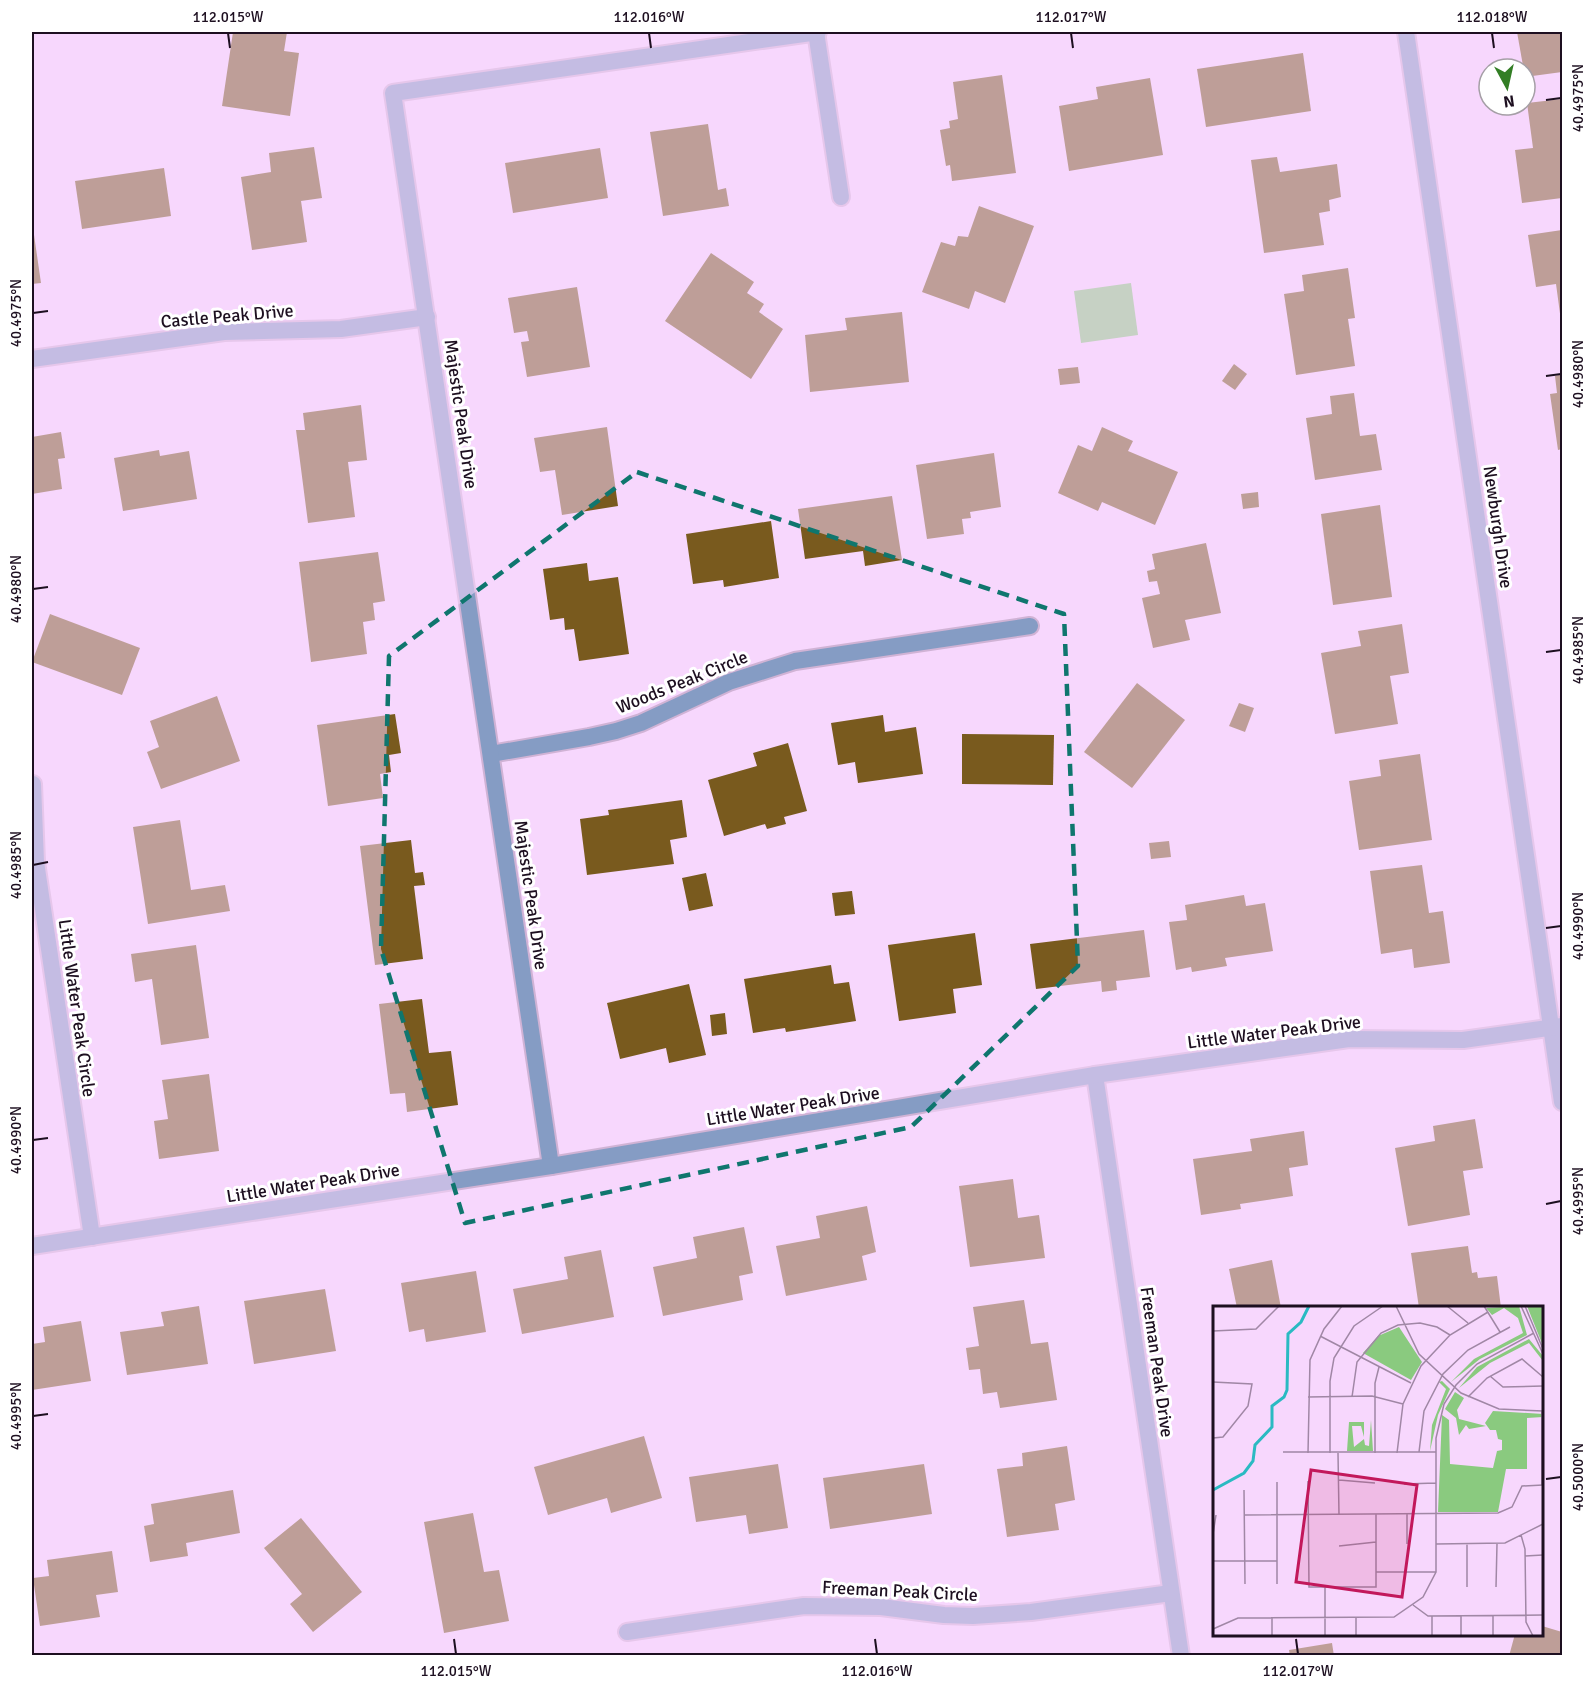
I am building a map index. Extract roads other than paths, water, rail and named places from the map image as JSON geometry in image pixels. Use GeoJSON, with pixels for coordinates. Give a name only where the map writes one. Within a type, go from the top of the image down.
{"type":"FeatureCollection","features":[{"type":"Feature","properties":{"kind":"street"},"geometry":{"type":"LineString","coordinates":[[817,32],[841,196]]}},
{"type":"Feature","properties":{"kind":"street","name":"Majestic Peak Drive"},"geometry":{"type":"LineString","coordinates":[[551,1166],[393,93],[817,32]]}},
{"type":"Feature","properties":{"kind":"street","name":"Newburgh Drive"},"geometry":{"type":"LineString","coordinates":[[1406,32],[1557,1027],[1563,1102]]}},
{"type":"Feature","properties":{"kind":"street","name":"Castle Peak Drive"},"geometry":{"type":"LineString","coordinates":[[32,359],[224,332],[341,328],[426,317]]}},
{"type":"Feature","properties":{"kind":"street","name":"Woods Peak Circle"},"geometry":{"type":"LineString","coordinates":[[491,754],[616,731],[641,723],[729,682],[795,661],[1030,626]]}},
{"type":"Feature","properties":{"kind":"street","name":"Little Water Peak Circle"},"geometry":{"type":"LineString","coordinates":[[33,784],[36,862],[92,1237]]}},
{"type":"Feature","properties":{"kind":"street","name":"Little Water Peak Drive"},"geometry":{"type":"LineString","coordinates":[[32,1246],[551,1166],[1095,1075],[1349,1039],[1463,1040],[1557,1027]]}},
{"type":"Feature","properties":{"kind":"street","name":"Freeman Peak Drive"},"geometry":{"type":"LineString","coordinates":[[1095,1075],[1181,1656]]}},
{"type":"Feature","properties":{"kind":"street","name":"Freeman Peak Circle"},"geometry":{"type":"LineString","coordinates":[[627,1632],[804,1606],[881,1607],[944,1615],[973,1616],[1031,1612],[1171,1593]]}}]}
